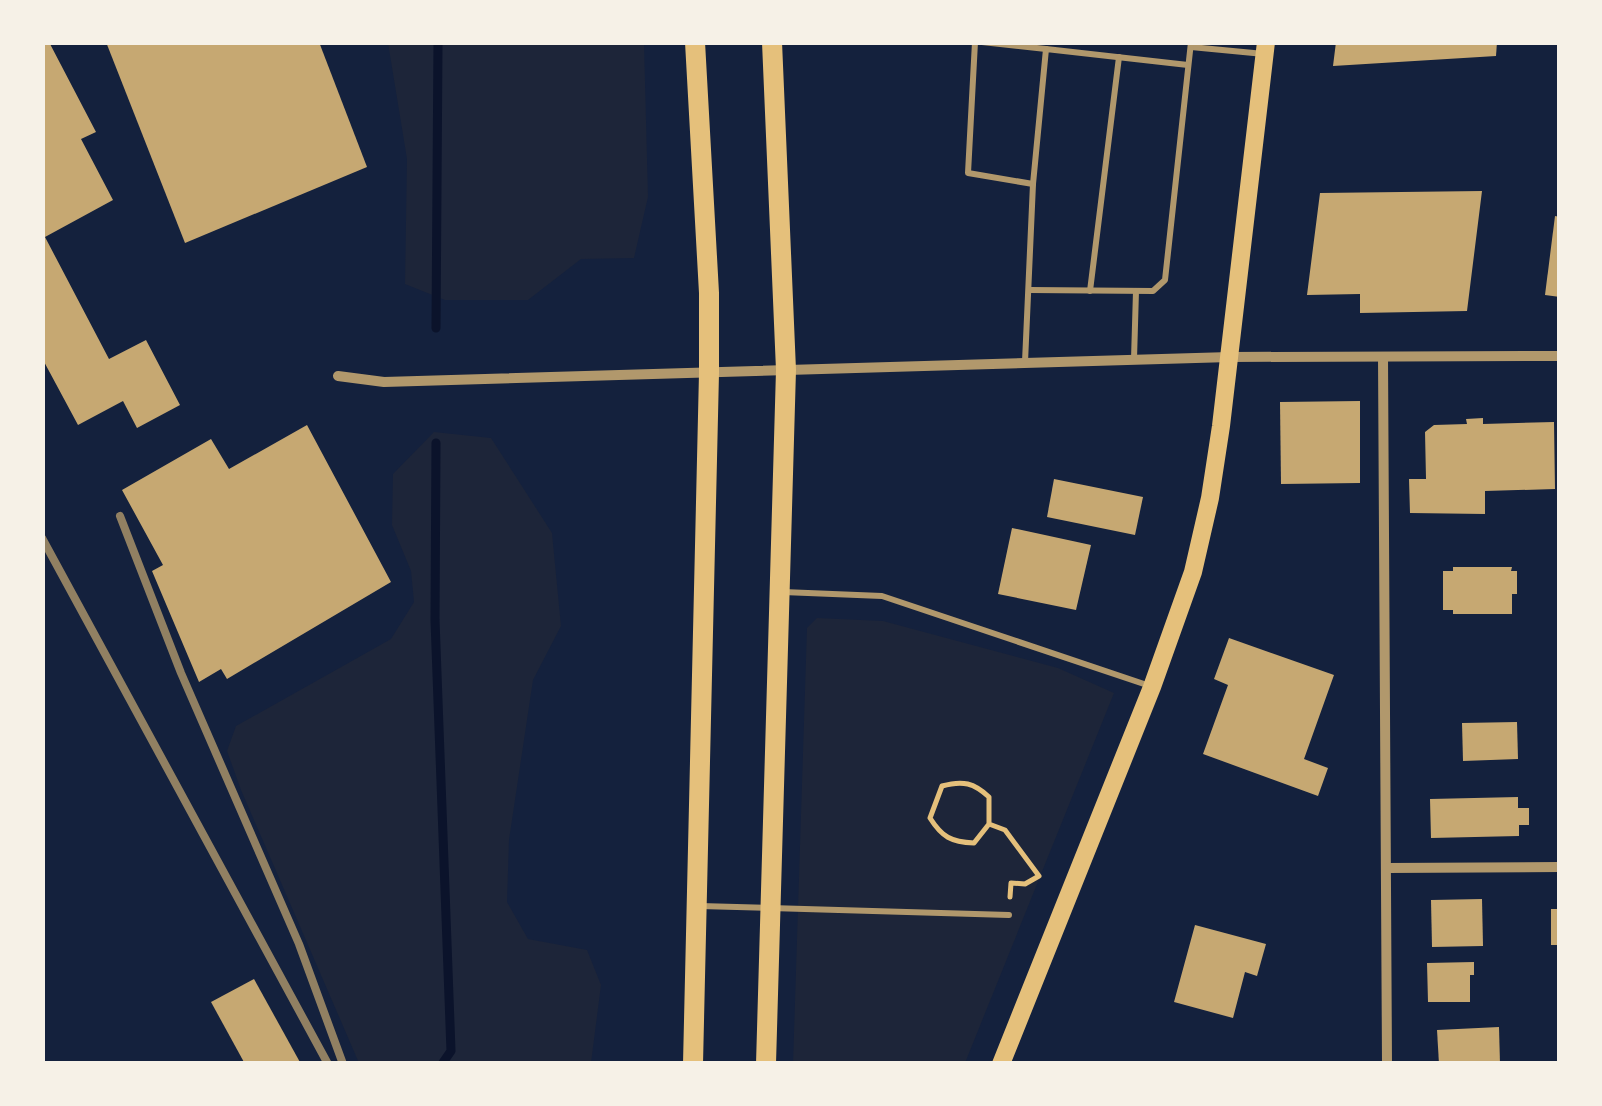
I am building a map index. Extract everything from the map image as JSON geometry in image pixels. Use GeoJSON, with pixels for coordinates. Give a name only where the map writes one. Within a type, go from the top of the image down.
{"type":"FeatureCollection","features":[{"type":"Feature","properties":{"kind":"main road"},"geometry":{"type":"LineString","coordinates":[[693,1064],[709,373],[709,293],[696,42]]}},
{"type":"Feature","properties":{"kind":"main road"},"geometry":{"type":"LineString","coordinates":[[766,1064],[786,370],[772,42]]}},
{"type":"Feature","properties":{"kind":"main road"},"geometry":{"type":"LineString","coordinates":[[1001,1064],[1152,686],[1193,572],[1210,498],[1230,357],[1266,48]]}},
{"type":"Feature","properties":{"kind":"street"},"geometry":{"type":"LineString","coordinates":[[338,376],[384,382],[1134,359],[1560,356]]}},
{"type":"Feature","properties":{"kind":"street"},"geometry":{"type":"LineString","coordinates":[[1383,358],[1387,1064]]}},
{"type":"Feature","properties":{"kind":"street"},"geometry":{"type":"LineString","coordinates":[[1387,868],[1560,867]]}},
{"type":"Feature","properties":{"kind":"lane"},"geometry":{"type":"LineString","coordinates":[[1033,184],[968,173],[978,42],[1188,65]]}},
{"type":"Feature","properties":{"kind":"lane"},"geometry":{"type":"LineString","coordinates":[[1030,290],[1153,291],[1165,280],[1191,44],[1266,48]]}},
{"type":"Feature","properties":{"kind":"lane"},"geometry":{"type":"LineString","coordinates":[[1025,362],[1033,184],[1046,49]]}},
{"type":"Feature","properties":{"kind":"lane"},"geometry":{"type":"LineString","coordinates":[[1090,291],[1118,57]]}},
{"type":"Feature","properties":{"kind":"lane"},"geometry":{"type":"LineString","coordinates":[[1134,359],[1136,291]]}},
{"type":"Feature","properties":{"kind":"lane"},"geometry":{"type":"LineString","coordinates":[[781,592],[882,596],[1152,686]]}},
{"type":"Feature","properties":{"kind":"lane"},"geometry":{"type":"LineString","coordinates":[[696,906],[1009,915]]}},
{"type":"Feature","properties":{"kind":"path"},"geometry":{"type":"LineString","coordinates":[[957,782],[976,785],[990,797],[990,824],[974,843],[958,842],[941,836],[930,818],[932,804],[942,786],[957,782]]}},
{"type":"Feature","properties":{"kind":"path"},"geometry":{"type":"LineString","coordinates":[[990,824],[1005,830],[1040,876],[1025,884],[1011,883],[1009,915]]}},
{"type":"Feature","properties":{"kind":"shaded area"},"geometry":{"type":"Polygon","coordinates":[[[388,43],[644,43],[648,197],[634,258],[581,259],[528,300],[445,300],[405,284],[407,159],[388,43]]]}},
{"type":"Feature","properties":{"kind":"shaded area"},"geometry":{"type":"Polygon","coordinates":[[[434,432],[491,438],[552,533],[561,626],[533,680],[509,840],[507,902],[528,939],[587,950],[601,985],[591,1063],[359,1063],[227,751],[236,726],[391,639],[414,602],[411,571],[392,525],[393,474],[434,432]]]}},
{"type":"Feature","properties":{"kind":"shaded area"},"geometry":{"type":"Polygon","coordinates":[[[817,618],[883,621],[1058,668],[1114,693],[965,1063],[793,1064],[807,628],[817,618]]]}},
{"type":"Feature","properties":{"kind":"building"},"geometry":{"type":"Polygon","coordinates":[[[42,42],[49,42],[96,132],[81,139],[113,200],[45,237],[109,359],[146,340],[180,405],[137,428],[123,401],[78,425],[42,358],[42,42]]]}},
{"type":"Feature","properties":{"kind":"building"},"geometry":{"type":"Polygon","coordinates":[[[106,42],[319,42],[367,167],[185,243],[106,42]]]}},
{"type":"Feature","properties":{"kind":"building"},"geometry":{"type":"Polygon","coordinates":[[[1336,42],[1497,42],[1496,56],[1333,66],[1336,42]]]}},
{"type":"Feature","properties":{"kind":"building"},"geometry":{"type":"Polygon","coordinates":[[[1482,191],[1467,311],[1360,313],[1360,294],[1307,295],[1320,193],[1482,191]]]}},
{"type":"Feature","properties":{"kind":"building"},"geometry":{"type":"Polygon","coordinates":[[[1555,216],[1560,217],[1560,297],[1545,295],[1555,216]]]}},
{"type":"Feature","properties":{"kind":"building"},"geometry":{"type":"Polygon","coordinates":[[[1360,401],[1360,483],[1281,484],[1280,402],[1360,401]]]}},
{"type":"Feature","properties":{"kind":"building"},"geometry":{"type":"Polygon","coordinates":[[[1483,418],[1483,424],[1554,422],[1555,489],[1485,491],[1485,514],[1410,513],[1409,479],[1426,479],[1425,432],[1434,425],[1467,424],[1466,419],[1483,418]]]}},
{"type":"Feature","properties":{"kind":"building"},"geometry":{"type":"Polygon","coordinates":[[[307,425],[391,582],[227,679],[221,669],[199,682],[152,571],[163,565],[122,490],[211,439],[229,469],[307,425]]]}},
{"type":"Feature","properties":{"kind":"building"},"geometry":{"type":"Polygon","coordinates":[[[1054,479],[1143,497],[1135,535],[1047,517],[1054,479]]]}},
{"type":"Feature","properties":{"kind":"building"},"geometry":{"type":"Polygon","coordinates":[[[1012,528],[1091,545],[1076,610],[998,594],[1012,528]]]}},
{"type":"Feature","properties":{"kind":"building"},"geometry":{"type":"Polygon","coordinates":[[[1453,567],[1512,567],[1511,571],[1517,571],[1517,594],[1512,594],[1512,614],[1453,614],[1453,610],[1443,610],[1443,571],[1453,571],[1453,567]]]}},
{"type":"Feature","properties":{"kind":"building"},"geometry":{"type":"Polygon","coordinates":[[[1229,638],[1334,675],[1304,759],[1328,768],[1318,796],[1203,754],[1228,685],[1214,679],[1229,638]]]}},
{"type":"Feature","properties":{"kind":"building"},"geometry":{"type":"Polygon","coordinates":[[[1517,722],[1518,759],[1463,761],[1462,723],[1517,722]]]}},
{"type":"Feature","properties":{"kind":"building"},"geometry":{"type":"Polygon","coordinates":[[[1518,797],[1518,808],[1529,808],[1529,825],[1519,825],[1519,836],[1431,838],[1430,799],[1518,797]]]}},
{"type":"Feature","properties":{"kind":"building"},"geometry":{"type":"Polygon","coordinates":[[[1482,899],[1483,946],[1432,947],[1431,900],[1482,899]]]}},
{"type":"Feature","properties":{"kind":"building"},"geometry":{"type":"Polygon","coordinates":[[[1551,909],[1560,909],[1560,945],[1551,945],[1551,909]]]}},
{"type":"Feature","properties":{"kind":"building"},"geometry":{"type":"Polygon","coordinates":[[[1195,925],[1266,944],[1257,976],[1245,972],[1233,1018],[1174,1002],[1195,925]]]}},
{"type":"Feature","properties":{"kind":"building"},"geometry":{"type":"Polygon","coordinates":[[[1474,962],[1470,1002],[1428,1002],[1427,963],[1474,962]]]}},
{"type":"Feature","properties":{"kind":"building"},"geometry":{"type":"Polygon","coordinates":[[[254,979],[301,1064],[245,1064],[211,1002],[254,979]]]}},
{"type":"Feature","properties":{"kind":"building"},"geometry":{"type":"Polygon","coordinates":[[[1499,1027],[1500,1064],[1439,1064],[1437,1030],[1499,1027]]]}},
{"type":"Feature","properties":{"kind":"waterway"},"geometry":{"type":"LineString","coordinates":[[436,328],[438,42]]}},
{"type":"Feature","properties":{"kind":"waterway"},"geometry":{"type":"LineString","coordinates":[[436,443],[435,620],[451,1051],[442,1064]]}},
{"type":"Feature","properties":{"kind":"railway"},"geometry":{"type":"LineString","coordinates":[[120,516],[181,673],[299,944],[343,1064]]}},
{"type":"Feature","properties":{"kind":"railway"},"geometry":{"type":"LineString","coordinates":[[42,538],[328,1064]]}}]}
